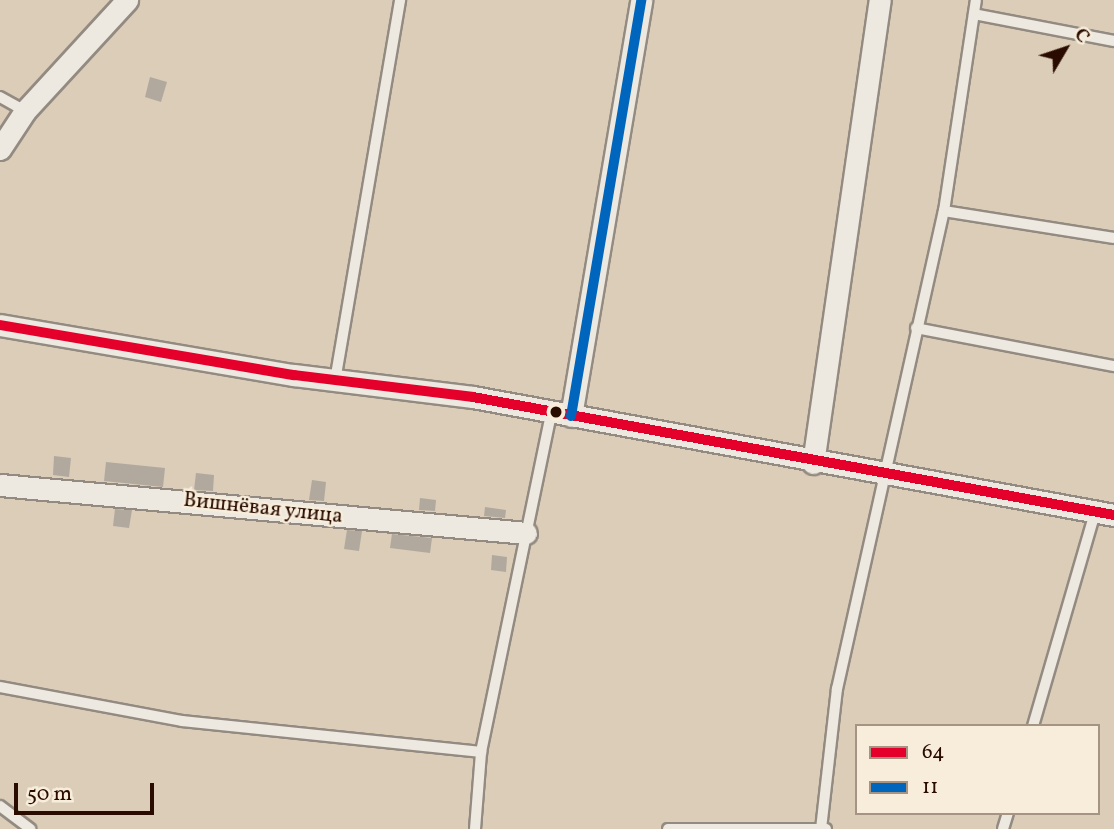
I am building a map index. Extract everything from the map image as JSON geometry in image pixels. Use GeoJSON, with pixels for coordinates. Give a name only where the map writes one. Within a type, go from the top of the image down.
{"type":"FeatureCollection","features":[{"type":"Feature","properties":{"kind":"street"},"geometry":{"type":"LineString","coordinates":[[0,149],[25,111],[127,0]]}},
{"type":"Feature","properties":{"kind":"street"},"geometry":{"type":"LineString","coordinates":[[561,414],[641,0]]}},
{"type":"Feature","properties":{"kind":"street"},"geometry":{"type":"LineString","coordinates":[[813,463],[880,0]]}},
{"type":"Feature","properties":{"kind":"street"},"geometry":{"type":"LineString","coordinates":[[0,324],[335,381],[561,414],[881,476],[1105,513]]}},
{"type":"Feature","properties":{"kind":"street","name":"Вишнёвая улица"},"geometry":{"type":"LineString","coordinates":[[0,485],[526,533]]}},
{"type":"Feature","properties":{"kind":"lane"},"geometry":{"type":"LineString","coordinates":[[335,381],[400,0]]}},
{"type":"Feature","properties":{"kind":"lane"},"geometry":{"type":"LineString","coordinates":[[668,829],[823,829],[837,689],[881,476],[944,211],[976,0]]}},
{"type":"Feature","properties":{"kind":"lane"},"geometry":{"type":"LineString","coordinates":[[974,14],[1114,41]]}},
{"type":"Feature","properties":{"kind":"lane"},"geometry":{"type":"LineString","coordinates":[[0,97],[25,111]]}},
{"type":"Feature","properties":{"kind":"lane"},"geometry":{"type":"LineString","coordinates":[[944,211],[1114,238]]}},
{"type":"Feature","properties":{"kind":"lane"},"geometry":{"type":"LineString","coordinates":[[916,328],[1114,366]]}},
{"type":"Feature","properties":{"kind":"lane"},"geometry":{"type":"LineString","coordinates":[[475,829],[481,752],[526,533],[561,414]]}},
{"type":"Feature","properties":{"kind":"lane"},"geometry":{"type":"LineString","coordinates":[[1034,724],[1105,513]]}},
{"type":"Feature","properties":{"kind":"lane"},"geometry":{"type":"LineString","coordinates":[[0,687],[182,721],[481,752]]}},
{"type":"Feature","properties":{"kind":"lane"},"geometry":{"type":"LineString","coordinates":[[0,806],[30,829]]}},
{"type":"Feature","properties":{"kind":"shaded area"},"geometry":{"type":"Polygon","coordinates":[[[0,0],[1114,0],[1114,829],[0,829],[0,0]]]}},
{"type":"Feature","properties":{"kind":"building"},"geometry":{"type":"Polygon","coordinates":[[[150,77],[167,82],[161,102],[145,97],[150,77]]]}},
{"type":"Feature","properties":{"kind":"building"},"geometry":{"type":"Polygon","coordinates":[[[54,456],[71,458],[69,477],[53,475],[54,456]]]}},
{"type":"Feature","properties":{"kind":"building"},"geometry":{"type":"Polygon","coordinates":[[[106,462],[165,468],[163,487],[104,481],[106,462]]]}},
{"type":"Feature","properties":{"kind":"building"},"geometry":{"type":"Polygon","coordinates":[[[196,473],[214,475],[213,491],[194,490],[196,473]]]}},
{"type":"Feature","properties":{"kind":"building"},"geometry":{"type":"Polygon","coordinates":[[[312,480],[326,482],[324,501],[309,500],[312,480]]]}},
{"type":"Feature","properties":{"kind":"building"},"geometry":{"type":"Polygon","coordinates":[[[420,498],[436,500],[435,511],[419,510],[420,498]]]}},
{"type":"Feature","properties":{"kind":"building"},"geometry":{"type":"Polygon","coordinates":[[[485,507],[506,510],[505,518],[484,516],[485,507]]]}},
{"type":"Feature","properties":{"kind":"building"},"geometry":{"type":"Polygon","coordinates":[[[115,509],[132,510],[129,528],[113,526],[115,509]]]}},
{"type":"Feature","properties":{"kind":"building"},"geometry":{"type":"Polygon","coordinates":[[[347,530],[362,531],[359,551],[344,549],[347,530]]]}},
{"type":"Feature","properties":{"kind":"building"},"geometry":{"type":"Polygon","coordinates":[[[392,534],[432,538],[430,553],[390,548],[392,534]]]}},
{"type":"Feature","properties":{"kind":"building"},"geometry":{"type":"Polygon","coordinates":[[[492,555],[507,557],[506,572],[491,570],[492,555]]]}},
{"type":"Feature","properties":{"kind":"transit line","name":"11"},"geometry":{"type":"LineString","coordinates":[[571,416],[641,0]]}},
{"type":"Feature","properties":{"kind":"transit line","name":"64"},"geometry":{"type":"LineString","coordinates":[[0,325],[294,375],[473,397],[1114,515]]}}]}
